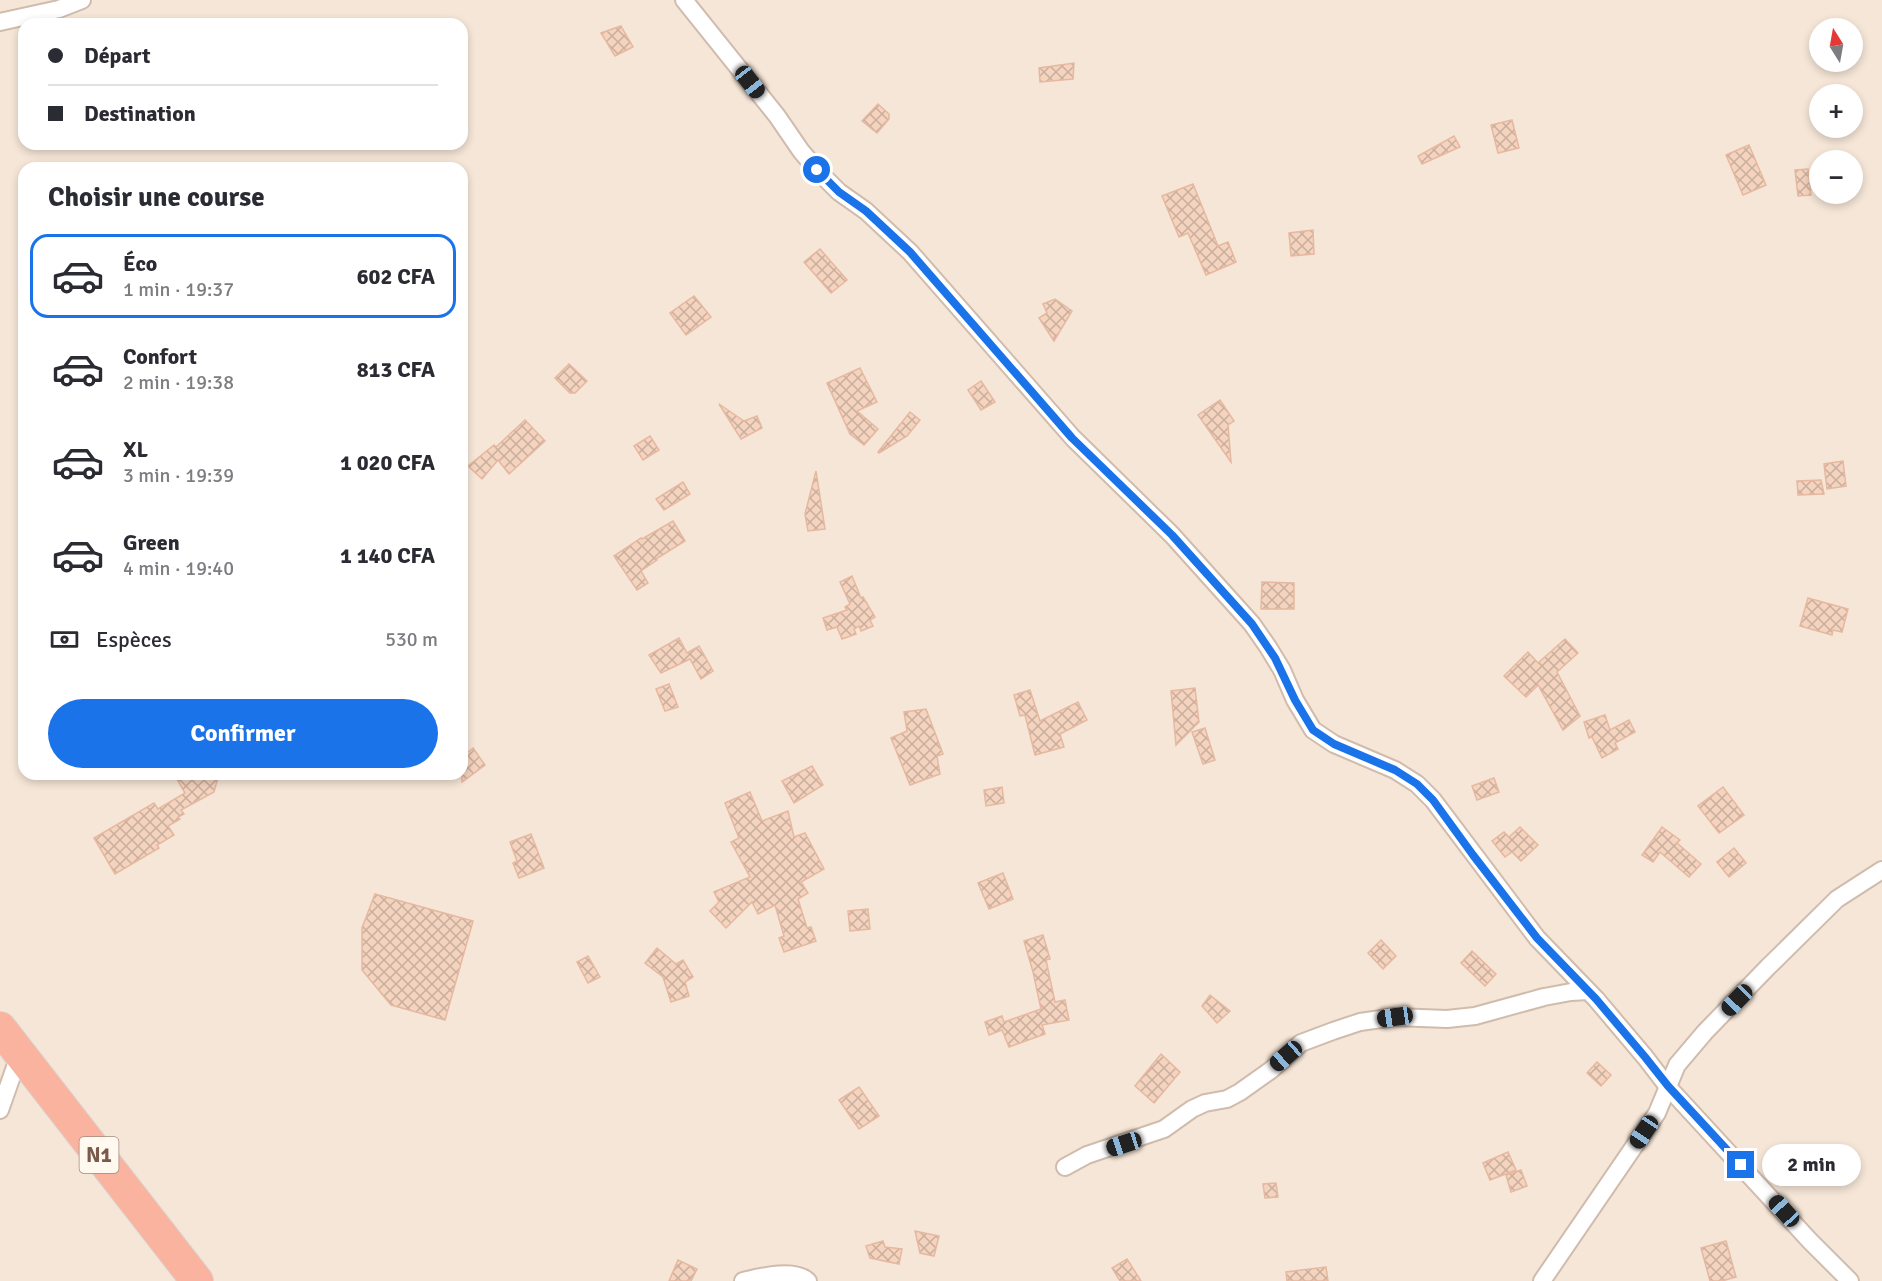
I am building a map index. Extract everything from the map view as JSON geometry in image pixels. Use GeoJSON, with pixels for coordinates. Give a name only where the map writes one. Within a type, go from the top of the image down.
{"type":"FeatureCollection","features":[{"type":"Feature","properties":{"kind":"highway","name":"N1"},"geometry":{"type":"LineString","coordinates":[[0,1028],[197,1281]]}},
{"type":"Feature","properties":{"kind":"street"},"geometry":{"type":"LineString","coordinates":[[18,18],[59,9],[82,0]]}},
{"type":"Feature","properties":{"kind":"street"},"geometry":{"type":"LineString","coordinates":[[684,0],[817,170],[839,192],[866,211],[910,252],[1072,438],[1172,535],[1252,624],[1277,662],[1295,700],[1313,730],[1334,744],[1395,770],[1417,784],[1433,800],[1537,938],[1588,991],[1668,1086],[1810,1241],[1850,1281]]}},
{"type":"Feature","properties":{"kind":"street"},"geometry":{"type":"LineString","coordinates":[[0,22],[18,18]]}},
{"type":"Feature","properties":{"kind":"street"},"geometry":{"type":"LineString","coordinates":[[1542,1281],[1657,1113],[1677,1065],[1705,1032],[1837,899],[1882,870]]}},
{"type":"Feature","properties":{"kind":"street"},"geometry":{"type":"LineString","coordinates":[[1065,1167],[1087,1155],[1164,1129],[1192,1109],[1205,1103],[1234,1096],[1271,1070],[1301,1043],[1351,1025],[1395,1017],[1448,1019],[1475,1016],[1544,997],[1588,991]]}},
{"type":"Feature","properties":{"kind":"street"},"geometry":{"type":"LineString","coordinates":[[0,1110],[20,1053]]}},
{"type":"Feature","properties":{"kind":"street"},"geometry":{"type":"LineString","coordinates":[[743,1281],[782,1274],[804,1277],[808,1281]]}},
{"type":"Feature","properties":{"kind":"shaded area"},"geometry":{"type":"Polygon","coordinates":[[[0,0],[1882,0],[1882,1281],[0,1281],[0,0]]]}},
{"type":"Feature","properties":{"kind":"building"},"geometry":{"type":"Polygon","coordinates":[[[621,26],[633,47],[615,56],[601,33],[621,26]]]}},
{"type":"Feature","properties":{"kind":"building"},"geometry":{"type":"Polygon","coordinates":[[[1074,63],[1073,79],[1040,82],[1039,68],[1074,63]]]}},
{"type":"Feature","properties":{"kind":"building"},"geometry":{"type":"Polygon","coordinates":[[[878,104],[889,114],[889,119],[877,133],[862,121],[878,104]]]}},
{"type":"Feature","properties":{"kind":"building"},"geometry":{"type":"Polygon","coordinates":[[[1512,120],[1519,148],[1498,153],[1491,125],[1512,120]]]}},
{"type":"Feature","properties":{"kind":"building"},"geometry":{"type":"Polygon","coordinates":[[[1454,136],[1460,147],[1422,164],[1418,156],[1454,136]]]}},
{"type":"Feature","properties":{"kind":"building"},"geometry":{"type":"Polygon","coordinates":[[[1749,145],[1766,185],[1743,195],[1726,155],[1749,145]]]}},
{"type":"Feature","properties":{"kind":"building"},"geometry":{"type":"Polygon","coordinates":[[[1808,169],[1809,195],[1798,196],[1795,170],[1808,169]]]}},
{"type":"Feature","properties":{"kind":"building"},"geometry":{"type":"Polygon","coordinates":[[[1193,184],[1218,246],[1228,242],[1236,262],[1206,275],[1188,233],[1179,237],[1162,196],[1193,184]]]}},
{"type":"Feature","properties":{"kind":"building"},"geometry":{"type":"Polygon","coordinates":[[[1313,230],[1314,254],[1291,256],[1289,233],[1313,230]]]}},
{"type":"Feature","properties":{"kind":"building"},"geometry":{"type":"Polygon","coordinates":[[[820,249],[847,280],[831,293],[804,262],[820,249]]]}},
{"type":"Feature","properties":{"kind":"building"},"geometry":{"type":"Polygon","coordinates":[[[694,296],[711,317],[686,335],[670,313],[694,296]]]}},
{"type":"Feature","properties":{"kind":"building"},"geometry":{"type":"Polygon","coordinates":[[[1055,299],[1072,311],[1054,341],[1039,318],[1047,313],[1043,304],[1055,299]]]}},
{"type":"Feature","properties":{"kind":"building"},"geometry":{"type":"Polygon","coordinates":[[[569,364],[587,381],[575,393],[570,393],[555,378],[569,364]]]}},
{"type":"Feature","properties":{"kind":"building"},"geometry":{"type":"Polygon","coordinates":[[[860,368],[877,402],[857,411],[878,429],[864,445],[850,434],[827,383],[860,368]]]}},
{"type":"Feature","properties":{"kind":"building"},"geometry":{"type":"Polygon","coordinates":[[[981,381],[995,402],[981,410],[968,390],[981,381]]]}},
{"type":"Feature","properties":{"kind":"building"},"geometry":{"type":"Polygon","coordinates":[[[1220,400],[1234,421],[1228,425],[1231,462],[1198,415],[1220,400]]]}},
{"type":"Feature","properties":{"kind":"building"},"geometry":{"type":"Polygon","coordinates":[[[719,404],[744,421],[757,416],[762,428],[741,439],[719,404]]]}},
{"type":"Feature","properties":{"kind":"building"},"geometry":{"type":"Polygon","coordinates":[[[910,412],[920,420],[907,436],[879,453],[878,452],[910,412]]]}},
{"type":"Feature","properties":{"kind":"building"},"geometry":{"type":"Polygon","coordinates":[[[525,420],[545,441],[509,474],[498,460],[482,479],[468,466],[494,445],[496,447],[525,420]]]}},
{"type":"Feature","properties":{"kind":"building"},"geometry":{"type":"Polygon","coordinates":[[[650,436],[659,450],[643,460],[634,446],[650,436]]]}},
{"type":"Feature","properties":{"kind":"building"},"geometry":{"type":"Polygon","coordinates":[[[1843,461],[1846,486],[1827,489],[1824,464],[1843,461]]]}},
{"type":"Feature","properties":{"kind":"building"},"geometry":{"type":"Polygon","coordinates":[[[816,471],[825,529],[808,531],[805,514],[816,471]]]}},
{"type":"Feature","properties":{"kind":"building"},"geometry":{"type":"Polygon","coordinates":[[[1821,480],[1824,494],[1798,495],[1797,481],[1821,480]]]}},
{"type":"Feature","properties":{"kind":"building"},"geometry":{"type":"Polygon","coordinates":[[[683,482],[690,494],[664,510],[656,499],[683,482]]]}},
{"type":"Feature","properties":{"kind":"building"},"geometry":{"type":"Polygon","coordinates":[[[673,521],[685,541],[641,571],[648,583],[637,590],[614,556],[673,521]]]}},
{"type":"Feature","properties":{"kind":"building"},"geometry":{"type":"Polygon","coordinates":[[[852,576],[861,598],[863,597],[875,617],[870,620],[873,626],[861,631],[859,626],[854,629],[856,634],[842,639],[837,627],[827,630],[823,618],[847,610],[845,607],[850,604],[840,582],[852,576]]]}},
{"type":"Feature","properties":{"kind":"building"},"geometry":{"type":"Polygon","coordinates":[[[1262,582],[1294,583],[1294,609],[1261,609],[1262,582]]]}},
{"type":"Feature","properties":{"kind":"building"},"geometry":{"type":"Polygon","coordinates":[[[1808,598],[1848,609],[1842,632],[1833,630],[1832,635],[1800,626],[1808,598]]]}},
{"type":"Feature","properties":{"kind":"building"},"geometry":{"type":"Polygon","coordinates":[[[679,638],[687,653],[699,646],[713,671],[701,679],[690,659],[661,673],[649,655],[679,638]]]}},
{"type":"Feature","properties":{"kind":"building"},"geometry":{"type":"Polygon","coordinates":[[[1565,639],[1578,653],[1557,672],[1580,716],[1563,730],[1538,685],[1526,697],[1504,676],[1528,652],[1538,663],[1565,639]]]}},
{"type":"Feature","properties":{"kind":"building"},"geometry":{"type":"Polygon","coordinates":[[[669,684],[678,707],[665,711],[656,689],[669,684]]]}},
{"type":"Feature","properties":{"kind":"building"},"geometry":{"type":"Polygon","coordinates":[[[1195,688],[1199,722],[1176,745],[1171,691],[1195,688]]]}},
{"type":"Feature","properties":{"kind":"building"},"geometry":{"type":"Polygon","coordinates":[[[1030,690],[1040,721],[1078,702],[1087,720],[1060,734],[1064,747],[1035,755],[1025,715],[1020,716],[1014,695],[1030,690]]]}},
{"type":"Feature","properties":{"kind":"building"},"geometry":{"type":"Polygon","coordinates":[[[926,709],[943,754],[937,756],[940,774],[910,785],[891,738],[907,731],[904,712],[926,709]]]}},
{"type":"Feature","properties":{"kind":"building"},"geometry":{"type":"Polygon","coordinates":[[[1605,715],[1610,730],[1629,720],[1635,732],[1615,743],[1618,749],[1602,758],[1592,737],[1589,738],[1584,722],[1605,715]]]}},
{"type":"Feature","properties":{"kind":"building"},"geometry":{"type":"Polygon","coordinates":[[[1205,728],[1215,760],[1203,764],[1192,732],[1205,728]]]}},
{"type":"Feature","properties":{"kind":"building"},"geometry":{"type":"Polygon","coordinates":[[[473,748],[485,765],[468,778],[468,752],[473,748]]]}},
{"type":"Feature","properties":{"kind":"building"},"geometry":{"type":"Polygon","coordinates":[[[812,766],[823,785],[794,803],[782,781],[812,766]]]}},
{"type":"Feature","properties":{"kind":"building"},"geometry":{"type":"Polygon","coordinates":[[[1494,778],[1499,792],[1477,800],[1472,786],[1494,778]]]}},
{"type":"Feature","properties":{"kind":"building"},"geometry":{"type":"Polygon","coordinates":[[[177,780],[217,780],[214,792],[181,810],[184,814],[178,817],[180,819],[168,826],[174,835],[157,845],[159,848],[115,874],[94,838],[154,803],[158,809],[185,793],[177,780]]]}},
{"type":"Feature","properties":{"kind":"building"},"geometry":{"type":"Polygon","coordinates":[[[1002,787],[1004,803],[986,806],[984,790],[1002,787]]]}},
{"type":"Feature","properties":{"kind":"building"},"geometry":{"type":"Polygon","coordinates":[[[1723,787],[1744,815],[1719,833],[1698,806],[1723,787]]]}},
{"type":"Feature","properties":{"kind":"building"},"geometry":{"type":"Polygon","coordinates":[[[750,792],[762,821],[788,811],[794,837],[805,833],[824,869],[801,882],[808,893],[798,899],[807,928],[811,927],[816,941],[784,952],[779,938],[784,936],[775,905],[758,914],[752,902],[726,928],[710,911],[719,902],[714,892],[750,877],[731,842],[739,838],[725,803],[750,792]]]}},
{"type":"Feature","properties":{"kind":"building"},"geometry":{"type":"Polygon","coordinates":[[[1520,827],[1538,845],[1521,861],[1512,852],[1505,857],[1492,841],[1504,832],[1509,837],[1520,827]]]}},
{"type":"Feature","properties":{"kind":"building"},"geometry":{"type":"Polygon","coordinates":[[[1662,827],[1680,840],[1677,843],[1701,864],[1689,877],[1660,852],[1653,862],[1642,855],[1662,827]]]}},
{"type":"Feature","properties":{"kind":"building"},"geometry":{"type":"Polygon","coordinates":[[[531,834],[544,868],[519,878],[513,863],[517,861],[510,842],[531,834]]]}},
{"type":"Feature","properties":{"kind":"building"},"geometry":{"type":"Polygon","coordinates":[[[1734,848],[1746,863],[1729,877],[1717,862],[1734,848]]]}},
{"type":"Feature","properties":{"kind":"building"},"geometry":{"type":"Polygon","coordinates":[[[1003,873],[1013,899],[989,909],[978,883],[1003,873]]]}},
{"type":"Feature","properties":{"kind":"building"},"geometry":{"type":"Polygon","coordinates":[[[375,894],[473,921],[445,1020],[391,1005],[362,970],[362,928],[375,894]]]}},
{"type":"Feature","properties":{"kind":"building"},"geometry":{"type":"Polygon","coordinates":[[[868,909],[870,929],[850,931],[848,911],[868,909]]]}},
{"type":"Feature","properties":{"kind":"building"},"geometry":{"type":"Polygon","coordinates":[[[1043,935],[1050,959],[1046,960],[1055,1002],[1065,1000],[1069,1020],[1042,1025],[1045,1034],[1009,1047],[1002,1030],[989,1035],[985,1022],[1002,1016],[1004,1022],[1041,1009],[1024,941],[1043,935]]]}},
{"type":"Feature","properties":{"kind":"building"},"geometry":{"type":"Polygon","coordinates":[[[1381,940],[1396,956],[1383,969],[1368,953],[1381,940]]]}},
{"type":"Feature","properties":{"kind":"building"},"geometry":{"type":"Polygon","coordinates":[[[657,948],[676,964],[683,960],[693,977],[685,982],[689,996],[671,1002],[663,977],[645,963],[657,948]]]}},
{"type":"Feature","properties":{"kind":"building"},"geometry":{"type":"Polygon","coordinates":[[[1472,951],[1496,974],[1485,986],[1461,963],[1472,951]]]}},
{"type":"Feature","properties":{"kind":"building"},"geometry":{"type":"Polygon","coordinates":[[[588,956],[600,977],[588,983],[577,962],[588,956]]]}},
{"type":"Feature","properties":{"kind":"building"},"geometry":{"type":"Polygon","coordinates":[[[1210,995],[1230,1011],[1217,1023],[1202,1006],[1210,995]]]}},
{"type":"Feature","properties":{"kind":"building"},"geometry":{"type":"Polygon","coordinates":[[[1161,1054],[1180,1072],[1154,1103],[1135,1086],[1161,1054]]]}},
{"type":"Feature","properties":{"kind":"building"},"geometry":{"type":"Polygon","coordinates":[[[1597,1062],[1611,1075],[1601,1086],[1587,1073],[1597,1062]]]}},
{"type":"Feature","properties":{"kind":"building"},"geometry":{"type":"Polygon","coordinates":[[[859,1087],[879,1116],[859,1129],[839,1100],[859,1087]]]}},
{"type":"Feature","properties":{"kind":"building"},"geometry":{"type":"Polygon","coordinates":[[[1508,1152],[1516,1170],[1490,1180],[1483,1163],[1508,1152]]]}},
{"type":"Feature","properties":{"kind":"building"},"geometry":{"type":"Polygon","coordinates":[[[1521,1170],[1527,1186],[1511,1192],[1506,1175],[1521,1170]]]}},
{"type":"Feature","properties":{"kind":"building"},"geometry":{"type":"Polygon","coordinates":[[[1276,1183],[1278,1197],[1265,1198],[1263,1184],[1276,1183]]]}},
{"type":"Feature","properties":{"kind":"building"},"geometry":{"type":"Polygon","coordinates":[[[915,1231],[939,1236],[934,1256],[920,1253],[915,1231]]]}},
{"type":"Feature","properties":{"kind":"building"},"geometry":{"type":"Polygon","coordinates":[[[883,1241],[885,1247],[902,1249],[899,1264],[870,1258],[866,1246],[883,1241]]]}},
{"type":"Feature","properties":{"kind":"building"},"geometry":{"type":"Polygon","coordinates":[[[1726,1241],[1736,1277],[1722,1281],[1710,1281],[1701,1248],[1726,1241]]]}},
{"type":"Feature","properties":{"kind":"building"},"geometry":{"type":"Polygon","coordinates":[[[1127,1259],[1141,1281],[1120,1281],[1112,1268],[1127,1259]]]}},
{"type":"Feature","properties":{"kind":"building"},"geometry":{"type":"Polygon","coordinates":[[[678,1260],[697,1269],[691,1281],[669,1281],[678,1260]]]}},
{"type":"Feature","properties":{"kind":"building"},"geometry":{"type":"Polygon","coordinates":[[[1326,1267],[1328,1281],[1287,1281],[1286,1272],[1326,1267]]]}},
{"type":"Feature","properties":{"kind":"route"},"geometry":{"type":"LineString","coordinates":[[817,170],[839,192],[866,211],[910,252],[1072,438],[1172,535],[1252,624],[1282,670],[1295,700],[1313,730],[1334,744],[1395,770],[1417,784],[1433,800],[1537,938],[1596,999],[1668,1086],[1741,1165]]}}]}
